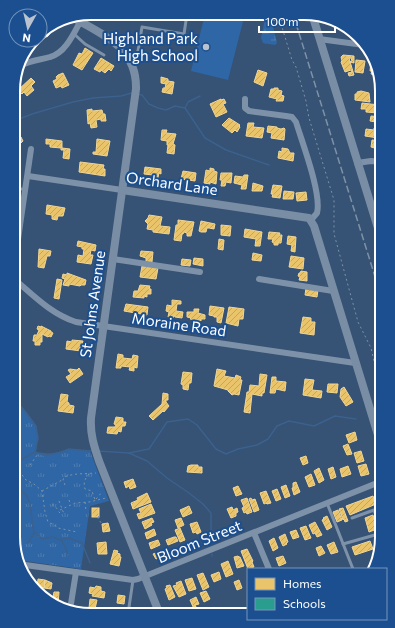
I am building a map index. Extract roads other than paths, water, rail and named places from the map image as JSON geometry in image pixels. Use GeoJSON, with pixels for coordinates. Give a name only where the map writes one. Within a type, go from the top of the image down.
{"type":"FeatureCollection","features":[{"type":"Feature","properties":{"kind":"street"},"geometry":{"type":"LineString","coordinates":[[314,21],[375,219]]}},
{"type":"Feature","properties":{"kind":"street","name":"St Johns Avenue"},"geometry":{"type":"LineString","coordinates":[[80,22],[119,46],[130,59],[135,73],[136,89],[91,418],[91,437],[100,471],[112,496],[158,608]]}},
{"type":"Feature","properties":{"kind":"street"},"geometry":{"type":"LineString","coordinates":[[26,64],[51,57],[58,53],[64,48],[80,22]]}},
{"type":"Feature","properties":{"kind":"street"},"geometry":{"type":"LineString","coordinates":[[319,39],[357,45]]}},
{"type":"Feature","properties":{"kind":"street"},"geometry":{"type":"LineString","coordinates":[[245,99],[245,108],[249,111],[292,117],[296,122],[312,173],[319,208],[317,214],[310,220],[314,226],[375,426]]}},
{"type":"Feature","properties":{"kind":"street"},"geometry":{"type":"LineString","coordinates":[[20,228],[31,148]]}},
{"type":"Feature","properties":{"kind":"street"},"geometry":{"type":"LineString","coordinates":[[357,163],[375,161]]}},
{"type":"Feature","properties":{"kind":"street","name":"Orchard Lane"},"geometry":{"type":"LineString","coordinates":[[28,176],[307,217],[310,220]]}},
{"type":"Feature","properties":{"kind":"street"},"geometry":{"type":"LineString","coordinates":[[113,259],[200,272]]}},
{"type":"Feature","properties":{"kind":"street"},"geometry":{"type":"LineString","coordinates":[[259,279],[333,291]]}},
{"type":"Feature","properties":{"kind":"street","name":"Moraine Road"},"geometry":{"type":"LineString","coordinates":[[20,284],[48,308],[65,318],[87,325],[104,326],[355,363]]}},
{"type":"Feature","properties":{"kind":"street","name":"Bloom Street"},"geometry":{"type":"LineString","coordinates":[[26,565],[133,580],[375,484]]}},
{"type":"Feature","properties":{"kind":"street"},"geometry":{"type":"LineString","coordinates":[[254,533],[269,568]]}},
{"type":"Feature","properties":{"kind":"street"},"geometry":{"type":"LineString","coordinates":[[71,605],[76,572]]}},
{"type":"Feature","properties":{"kind":"lane"},"geometry":{"type":"LineString","coordinates":[[130,59],[138,51],[142,27],[184,34],[186,20]]}},
{"type":"Feature","properties":{"kind":"lane"},"geometry":{"type":"LineString","coordinates":[[73,34],[85,44],[104,54]]}},
{"type":"Feature","properties":{"kind":"lane"},"geometry":{"type":"LineString","coordinates":[[20,189],[26,188]]}},
{"type":"Feature","properties":{"kind":"lane"},"geometry":{"type":"LineString","coordinates":[[327,503],[353,568]]}},
{"type":"Feature","properties":{"kind":"lane"},"geometry":{"type":"LineString","coordinates":[[352,518],[374,510],[375,513]]}},
{"type":"Feature","properties":{"kind":"lane"},"geometry":{"type":"LineString","coordinates":[[343,544],[375,534]]}},
{"type":"Feature","properties":{"kind":"lane"},"geometry":{"type":"LineString","coordinates":[[129,608],[133,580]]}},
{"type":"Feature","properties":{"kind":"waterway"},"geometry":{"type":"LineString","coordinates":[[20,119],[73,102],[93,98],[121,96],[132,93]]}},
{"type":"Feature","properties":{"kind":"waterway"},"geometry":{"type":"LineString","coordinates":[[137,94],[142,95],[149,104],[158,108],[166,110],[175,106],[185,108],[205,138],[226,150],[269,165]]}},
{"type":"Feature","properties":{"kind":"waterway"},"geometry":{"type":"LineString","coordinates":[[185,108],[188,102],[200,96]]}},
{"type":"Feature","properties":{"kind":"waterway"},"geometry":{"type":"LineString","coordinates":[[20,405],[36,426],[38,438],[35,452],[44,455],[58,453],[69,449],[92,451]]}},
{"type":"Feature","properties":{"kind":"waterway"},"geometry":{"type":"LineString","coordinates":[[98,451],[129,453],[149,449],[167,422],[188,419],[197,425],[216,449],[226,454],[238,449],[257,445],[268,439],[277,426],[289,421],[314,426],[335,416],[356,419]]}},
{"type":"Feature","properties":{"kind":"waterway"},"geometry":{"type":"LineString","coordinates":[[20,460],[35,452]]}},
{"type":"Feature","properties":{"kind":"waterway"},"geometry":{"type":"LineString","coordinates":[[129,453],[147,461],[167,478],[203,504],[211,513],[211,532],[214,539]]}},
{"type":"Feature","properties":{"kind":"waterway"},"geometry":{"type":"LineString","coordinates":[[20,490],[30,503],[34,533],[42,539],[53,537],[60,540],[69,538],[82,543],[90,563]]}},
{"type":"Feature","properties":{"kind":"waterway"},"geometry":{"type":"LineString","coordinates":[[28,543],[34,533]]}},
{"type":"Feature","properties":{"kind":"waterway"},"geometry":{"type":"LineString","coordinates":[[61,539],[67,551],[67,557]]}},
{"type":"Feature","properties":{"kind":"railway"},"geometry":{"type":"LineString","coordinates":[[295,20],[375,277]]}},
{"type":"Feature","properties":{"kind":"place","name":"Highland Park High School"},"geometry":{"type":"Point","coordinates":[206,47]}}]}
